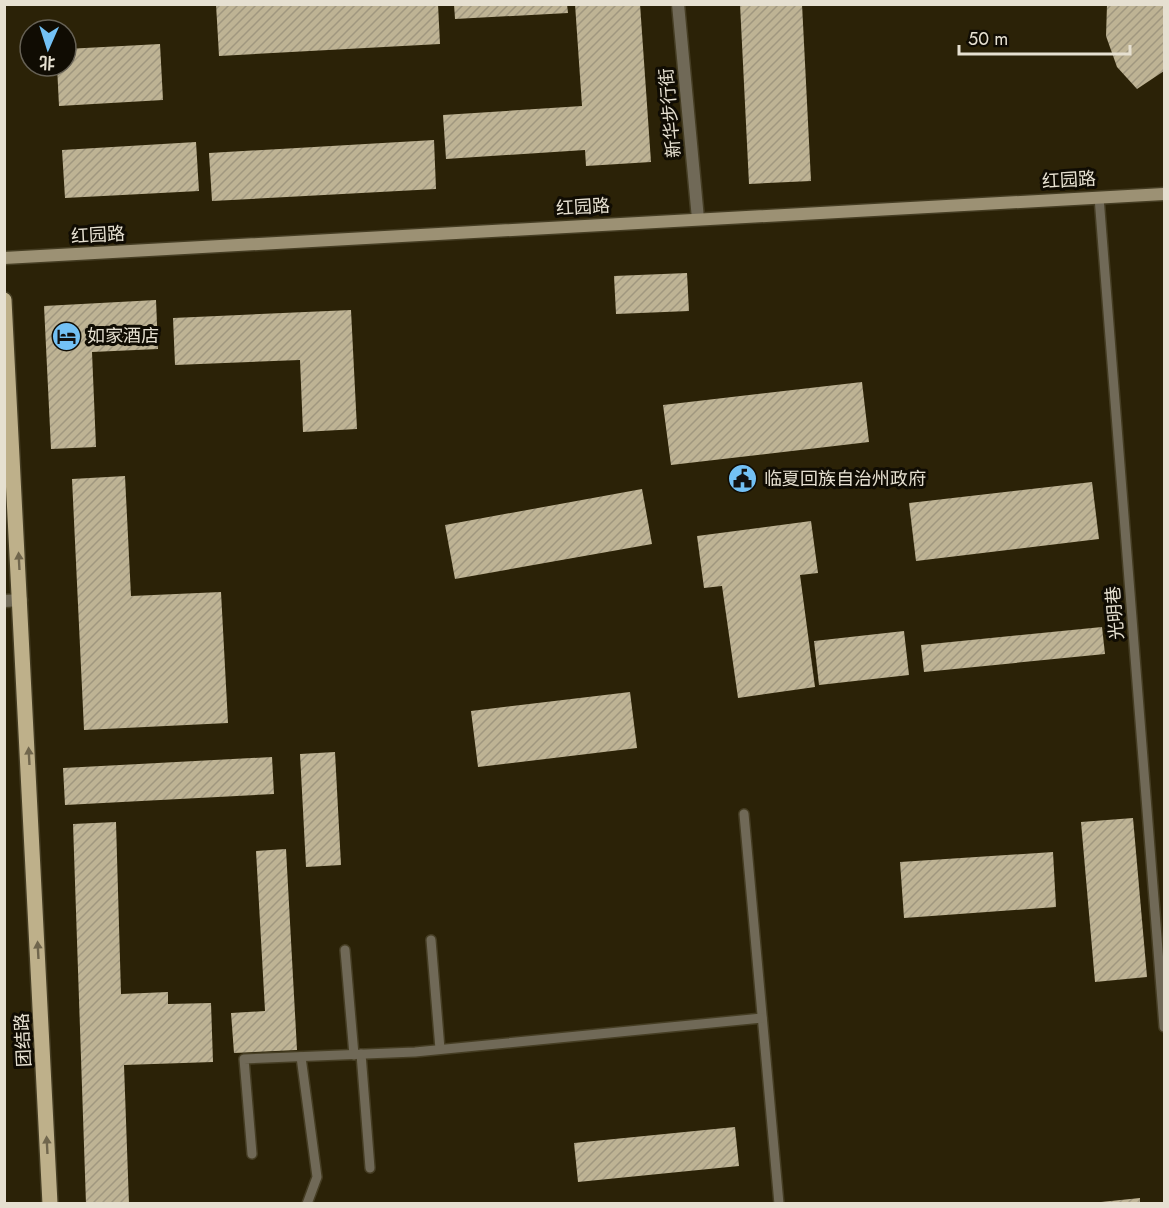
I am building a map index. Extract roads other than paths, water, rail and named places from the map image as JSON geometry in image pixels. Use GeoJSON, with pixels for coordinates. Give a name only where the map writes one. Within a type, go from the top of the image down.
{"type":"FeatureCollection","features":[{"type":"Feature","properties":{"kind":"main road","name":"红园路"},"geometry":{"type":"LineString","coordinates":[[4,258],[1164,194]]}},
{"type":"Feature","properties":{"kind":"main road","name":"团结路"},"geometry":{"type":"LineString","coordinates":[[4,300],[50,1203]]}},
{"type":"Feature","properties":{"kind":"street","name":"新华步行街"},"geometry":{"type":"LineString","coordinates":[[678,4],[698,219]]}},
{"type":"Feature","properties":{"kind":"street"},"geometry":{"type":"LineString","coordinates":[[4,601],[21,600]]}},
{"type":"Feature","properties":{"kind":"lane","name":"光明巷"},"geometry":{"type":"LineString","coordinates":[[1099,196],[1164,1027]]}},
{"type":"Feature","properties":{"kind":"lane"},"geometry":{"type":"LineString","coordinates":[[744,814],[779,1203]]}},
{"type":"Feature","properties":{"kind":"lane"},"geometry":{"type":"LineString","coordinates":[[431,940],[440,1049]]}},
{"type":"Feature","properties":{"kind":"lane"},"geometry":{"type":"LineString","coordinates":[[345,950],[370,1168]]}},
{"type":"Feature","properties":{"kind":"lane"},"geometry":{"type":"LineString","coordinates":[[252,1154],[244,1059],[358,1055],[440,1049],[762,1018]]}},
{"type":"Feature","properties":{"kind":"lane"},"geometry":{"type":"LineString","coordinates":[[301,1057],[317,1177],[307,1203]]}},
{"type":"Feature","properties":{"kind":"place","name":"如家酒店"},"geometry":{"type":"Point","coordinates":[66,336]}},
{"type":"Feature","properties":{"kind":"place","name":"临夏回族自治州政府"},"geometry":{"type":"Point","coordinates":[743,479]}}]}
